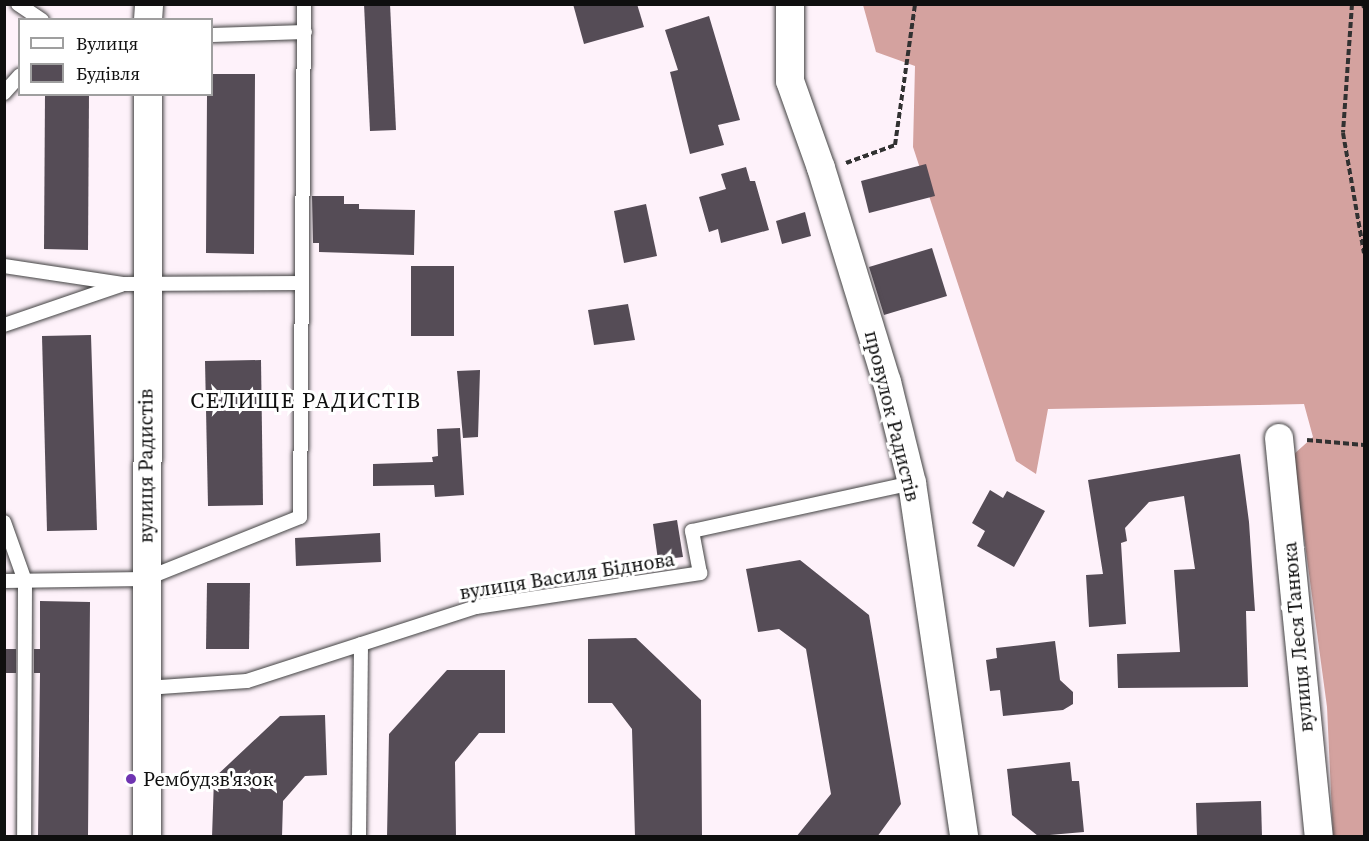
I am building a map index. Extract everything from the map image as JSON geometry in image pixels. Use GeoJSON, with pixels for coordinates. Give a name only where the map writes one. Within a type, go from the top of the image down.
{"type":"FeatureCollection","features":[{"type":"Feature","properties":{"kind":"street","name":"провулок Радистів"},"geometry":{"type":"LineString","coordinates":[[790,4],[790,81],[821,168],[887,382],[912,483],[964,837]]}},
{"type":"Feature","properties":{"kind":"street","name":"вулиця Радистів"},"geometry":{"type":"LineString","coordinates":[[147,837],[146,579],[135,284],[148,96]]}},
{"type":"Feature","properties":{"kind":"street","name":"вулиця Леся Танюка"},"geometry":{"type":"LineString","coordinates":[[1279,438],[1319,837]]}},
{"type":"Feature","properties":{"kind":"lane"},"geometry":{"type":"LineString","coordinates":[[18,4],[39,18]]}},
{"type":"Feature","properties":{"kind":"lane"},"geometry":{"type":"LineString","coordinates":[[4,581],[146,579],[300,517],[304,4]]}},
{"type":"Feature","properties":{"kind":"lane"},"geometry":{"type":"LineString","coordinates":[[213,35],[305,33]]}},
{"type":"Feature","properties":{"kind":"lane"},"geometry":{"type":"LineString","coordinates":[[4,93],[18,77]]}},
{"type":"Feature","properties":{"kind":"lane"},"geometry":{"type":"LineString","coordinates":[[4,266],[135,284],[303,283]]}},
{"type":"Feature","properties":{"kind":"lane"},"geometry":{"type":"LineString","coordinates":[[4,325],[135,284]]}},
{"type":"Feature","properties":{"kind":"lane","name":"вулиця Василя Біднова"},"geometry":{"type":"LineString","coordinates":[[146,688],[247,681],[476,607],[700,573],[692,531],[912,483]]}},
{"type":"Feature","properties":{"kind":"lane"},"geometry":{"type":"LineString","coordinates":[[4,522],[24,581],[24,837]]}},
{"type":"Feature","properties":{"kind":"lane"},"geometry":{"type":"LineString","coordinates":[[359,837],[361,644]]}},
{"type":"Feature","properties":{"kind":"path"},"geometry":{"type":"LineString","coordinates":[[821,168],[895,146],[915,4]]}},
{"type":"Feature","properties":{"kind":"path"},"geometry":{"type":"LineString","coordinates":[[1352,4],[1343,133],[1365,253]]}},
{"type":"Feature","properties":{"kind":"path"},"geometry":{"type":"LineString","coordinates":[[1279,438],[1365,445]]}},
{"type":"Feature","properties":{"kind":"shaded area"},"geometry":{"type":"Polygon","coordinates":[[[863,5],[1364,5],[1364,836],[1333,836],[1327,707],[1293,455],[1313,437],[1304,404],[1048,409],[1036,474],[1016,461],[913,147],[915,66],[876,52],[863,5]]]}},
{"type":"Feature","properties":{"kind":"building"},"geometry":{"type":"Polygon","coordinates":[[[364,4],[390,4],[396,130],[370,131],[364,4]]]}},
{"type":"Feature","properties":{"kind":"building"},"geometry":{"type":"Polygon","coordinates":[[[573,4],[637,4],[644,27],[584,44],[573,4]]]}},
{"type":"Feature","properties":{"kind":"building"},"geometry":{"type":"Polygon","coordinates":[[[709,16],[740,120],[718,125],[724,145],[690,154],[670,72],[678,70],[665,30],[709,16]]]}},
{"type":"Feature","properties":{"kind":"building"},"geometry":{"type":"Polygon","coordinates":[[[213,74],[255,74],[254,254],[206,253],[207,96],[213,96],[213,74]]]}},
{"type":"Feature","properties":{"kind":"building"},"geometry":{"type":"Polygon","coordinates":[[[45,96],[89,96],[88,250],[44,249],[45,96]]]}},
{"type":"Feature","properties":{"kind":"building"},"geometry":{"type":"Polygon","coordinates":[[[926,164],[935,196],[869,213],[861,181],[926,164]]]}},
{"type":"Feature","properties":{"kind":"building"},"geometry":{"type":"Polygon","coordinates":[[[746,167],[750,181],[755,181],[769,230],[721,243],[718,229],[709,232],[699,197],[726,189],[721,174],[746,167]]]}},
{"type":"Feature","properties":{"kind":"building"},"geometry":{"type":"Polygon","coordinates":[[[312,196],[344,196],[344,204],[359,204],[359,209],[415,210],[414,255],[319,252],[319,243],[313,243],[312,196]]]}},
{"type":"Feature","properties":{"kind":"building"},"geometry":{"type":"Polygon","coordinates":[[[646,204],[657,256],[624,263],[614,211],[646,204]]]}},
{"type":"Feature","properties":{"kind":"building"},"geometry":{"type":"Polygon","coordinates":[[[805,212],[811,236],[782,244],[776,221],[805,212]]]}},
{"type":"Feature","properties":{"kind":"building"},"geometry":{"type":"Polygon","coordinates":[[[932,248],[947,296],[884,315],[869,267],[932,248]]]}},
{"type":"Feature","properties":{"kind":"building"},"geometry":{"type":"Polygon","coordinates":[[[411,266],[454,266],[454,336],[411,336],[411,266]]]}},
{"type":"Feature","properties":{"kind":"building"},"geometry":{"type":"Polygon","coordinates":[[[628,304],[635,340],[594,345],[588,310],[628,304]]]}},
{"type":"Feature","properties":{"kind":"building"},"geometry":{"type":"Polygon","coordinates":[[[91,335],[97,530],[47,531],[42,336],[91,335]]]}},
{"type":"Feature","properties":{"kind":"building"},"geometry":{"type":"Polygon","coordinates":[[[261,360],[263,505],[208,506],[205,361],[261,360]]]}},
{"type":"Feature","properties":{"kind":"building"},"geometry":{"type":"Polygon","coordinates":[[[480,370],[478,437],[463,438],[457,371],[480,370]]]}},
{"type":"Feature","properties":{"kind":"building"},"geometry":{"type":"Polygon","coordinates":[[[460,428],[464,495],[435,497],[434,485],[373,486],[373,464],[433,462],[432,457],[438,456],[437,429],[460,428]]]}},
{"type":"Feature","properties":{"kind":"building"},"geometry":{"type":"Polygon","coordinates":[[[1240,454],[1249,522],[1255,611],[1246,611],[1248,687],[1118,688],[1117,654],[1180,652],[1174,570],[1195,569],[1184,496],[1149,502],[1125,528],[1127,541],[1121,543],[1126,624],[1089,627],[1086,575],[1103,574],[1088,480],[1240,454]]]}},
{"type":"Feature","properties":{"kind":"building"},"geometry":{"type":"Polygon","coordinates":[[[990,490],[1003,498],[1007,491],[1045,511],[1014,567],[977,546],[985,531],[972,523],[990,490]]]}},
{"type":"Feature","properties":{"kind":"building"},"geometry":{"type":"Polygon","coordinates":[[[677,520],[683,557],[658,560],[653,524],[677,520]]]}},
{"type":"Feature","properties":{"kind":"building"},"geometry":{"type":"Polygon","coordinates":[[[380,533],[381,562],[296,566],[295,538],[380,533]]]}},
{"type":"Feature","properties":{"kind":"building"},"geometry":{"type":"Polygon","coordinates":[[[800,560],[869,615],[901,804],[877,837],[796,837],[831,794],[806,649],[779,629],[758,632],[746,569],[800,560]]]}},
{"type":"Feature","properties":{"kind":"building"},"geometry":{"type":"Polygon","coordinates":[[[207,583],[250,583],[249,649],[206,649],[207,583]]]}},
{"type":"Feature","properties":{"kind":"building"},"geometry":{"type":"Polygon","coordinates":[[[40,601],[90,602],[88,837],[38,837],[40,673],[34,673],[34,649],[40,649],[40,601]]]}},
{"type":"Feature","properties":{"kind":"building"},"geometry":{"type":"Polygon","coordinates":[[[636,638],[701,700],[702,837],[635,837],[632,729],[612,703],[588,703],[588,639],[636,638]]]}},
{"type":"Feature","properties":{"kind":"building"},"geometry":{"type":"Polygon","coordinates":[[[1055,641],[1060,680],[1073,692],[1073,704],[1063,710],[1003,716],[1000,690],[990,691],[986,660],[997,658],[996,648],[1055,641]]]}},
{"type":"Feature","properties":{"kind":"building"},"geometry":{"type":"Polygon","coordinates":[[[4,649],[16,649],[16,673],[4,673],[4,649]]]}},
{"type":"Feature","properties":{"kind":"building"},"geometry":{"type":"Polygon","coordinates":[[[447,670],[505,670],[505,733],[479,733],[455,762],[456,837],[387,837],[389,734],[447,670]]]}},
{"type":"Feature","properties":{"kind":"building"},"geometry":{"type":"Polygon","coordinates":[[[325,715],[327,775],[305,776],[283,801],[282,837],[212,837],[214,778],[280,716],[325,715]]]}},
{"type":"Feature","properties":{"kind":"building"},"geometry":{"type":"Polygon","coordinates":[[[1070,762],[1072,781],[1079,781],[1084,832],[1038,836],[1012,815],[1007,769],[1070,762]]]}},
{"type":"Feature","properties":{"kind":"building"},"geometry":{"type":"Polygon","coordinates":[[[1261,801],[1262,837],[1197,837],[1196,803],[1261,801]]]}},
{"type":"Feature","properties":{"kind":"place","name":"Рембудзв'язок"},"geometry":{"type":"Point","coordinates":[131,779]}},
{"type":"Feature","properties":{"kind":"district","name":"СЕЛИЩЕ РАДИСТІВ"},"geometry":{"type":"Point","coordinates":[306,401]}}]}
